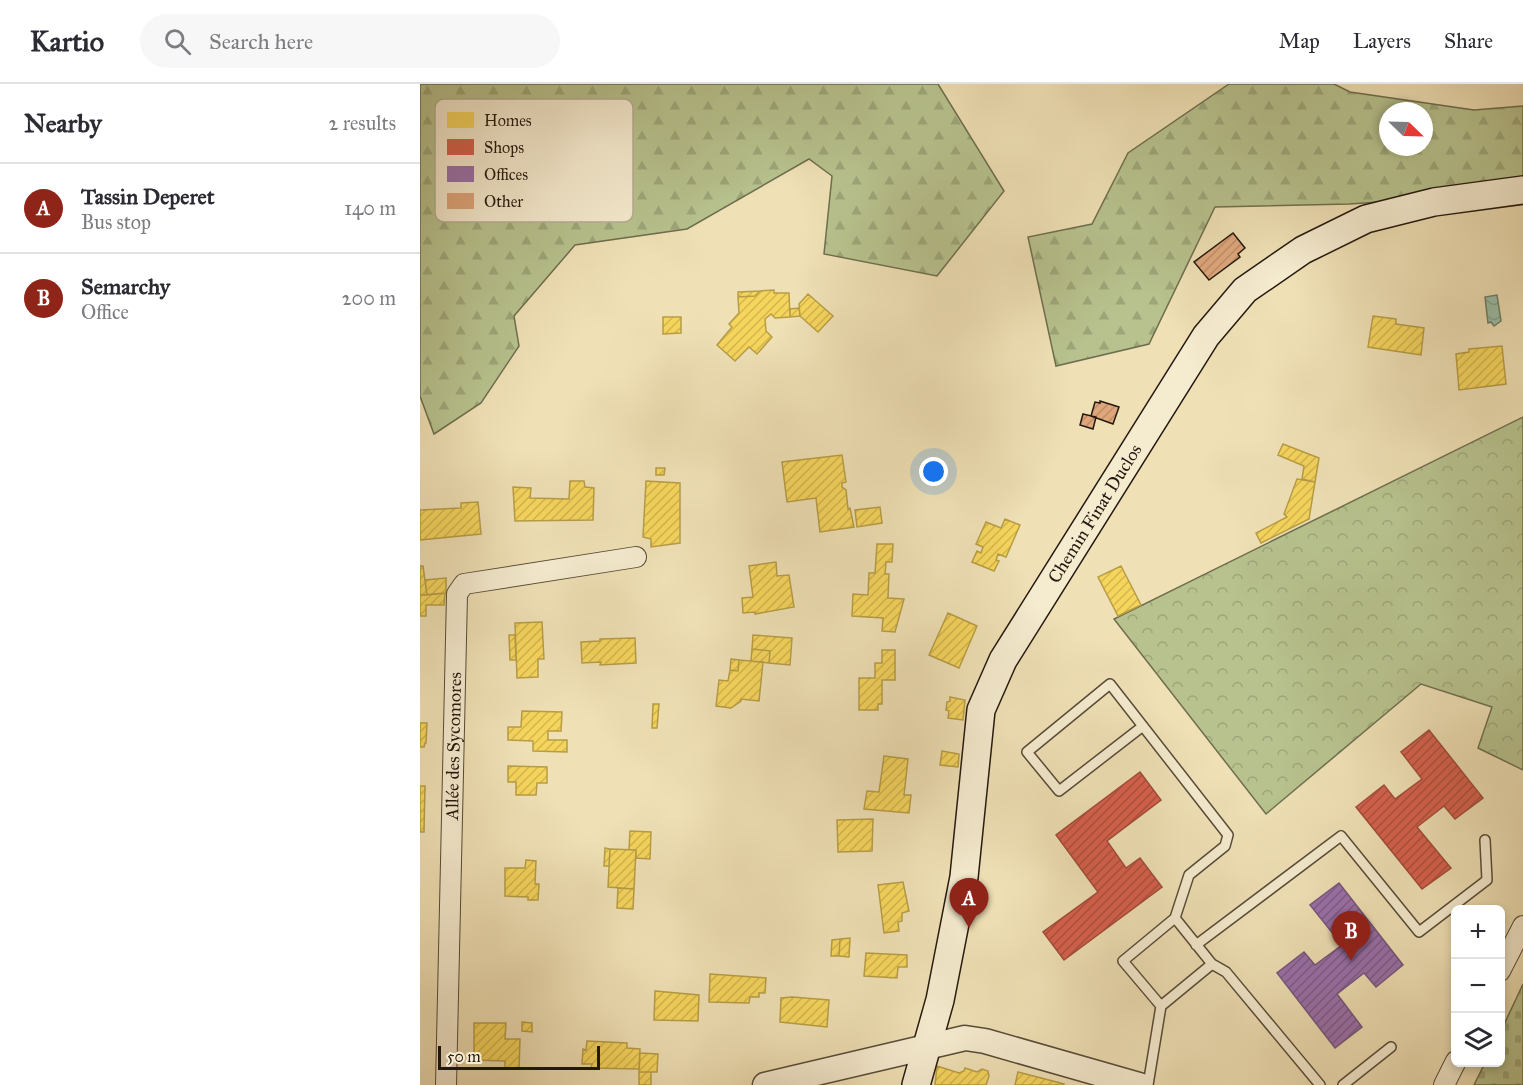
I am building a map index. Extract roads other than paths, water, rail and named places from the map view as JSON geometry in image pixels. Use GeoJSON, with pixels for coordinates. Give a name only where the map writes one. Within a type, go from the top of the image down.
{"type":"FeatureCollection","features":[{"type":"Feature","properties":{"kind":"main road","name":"Chemin Finat Duclos"},"geometry":{"type":"LineString","coordinates":[[916,1085],[940,1000],[964,877],[981,710],[1003,660],[1206,336],[1245,290],[1303,250],[1366,219],[1434,202],[1523,190]]}},
{"type":"Feature","properties":{"kind":"street","name":"Allée des Sycomores"},"geometry":{"type":"LineString","coordinates":[[446,1085],[457,594],[464,584],[636,557]]}},
{"type":"Feature","properties":{"kind":"street"},"geometry":{"type":"LineString","coordinates":[[1505,960],[1523,926]]}},
{"type":"Feature","properties":{"kind":"street"},"geometry":{"type":"LineString","coordinates":[[765,1085],[965,1038],[985,1041],[1139,1085]]}},
{"type":"Feature","properties":{"kind":"street"},"geometry":{"type":"LineString","coordinates":[[1444,1085],[1452,1067]]}},
{"type":"Feature","properties":{"kind":"lane"},"geometry":{"type":"LineString","coordinates":[[1143,726],[1059,791],[1027,752],[1110,684],[1143,726],[1228,835],[1225,846],[1189,875],[1175,918],[1124,961],[1161,1006]]}},
{"type":"Feature","properties":{"kind":"lane"},"geometry":{"type":"LineString","coordinates":[[1196,945],[1341,836],[1419,932],[1486,880],[1485,840]]}},
{"type":"Feature","properties":{"kind":"lane"},"geometry":{"type":"LineString","coordinates":[[1175,918],[1212,964],[1226,972],[1320,1085]]}},
{"type":"Feature","properties":{"kind":"lane"},"geometry":{"type":"LineString","coordinates":[[1148,1085],[1161,1006],[1212,964]]}},
{"type":"Feature","properties":{"kind":"lane"},"geometry":{"type":"LineString","coordinates":[[1343,1085],[1390,1047]]}},
{"type":"Feature","properties":{"kind":"water"},"geometry":{"type":"Polygon","coordinates":[[[1497,295],[1501,321],[1494,326],[1491,322],[1488,323],[1485,297],[1497,295]]]}},
{"type":"Feature","properties":{"kind":"place","name":"Tassin Deperet"},"geometry":{"type":"Point","coordinates":[969,928]}},
{"type":"Feature","properties":{"kind":"place","name":"Semarchy"},"geometry":{"type":"Point","coordinates":[1351,961]}}]}
